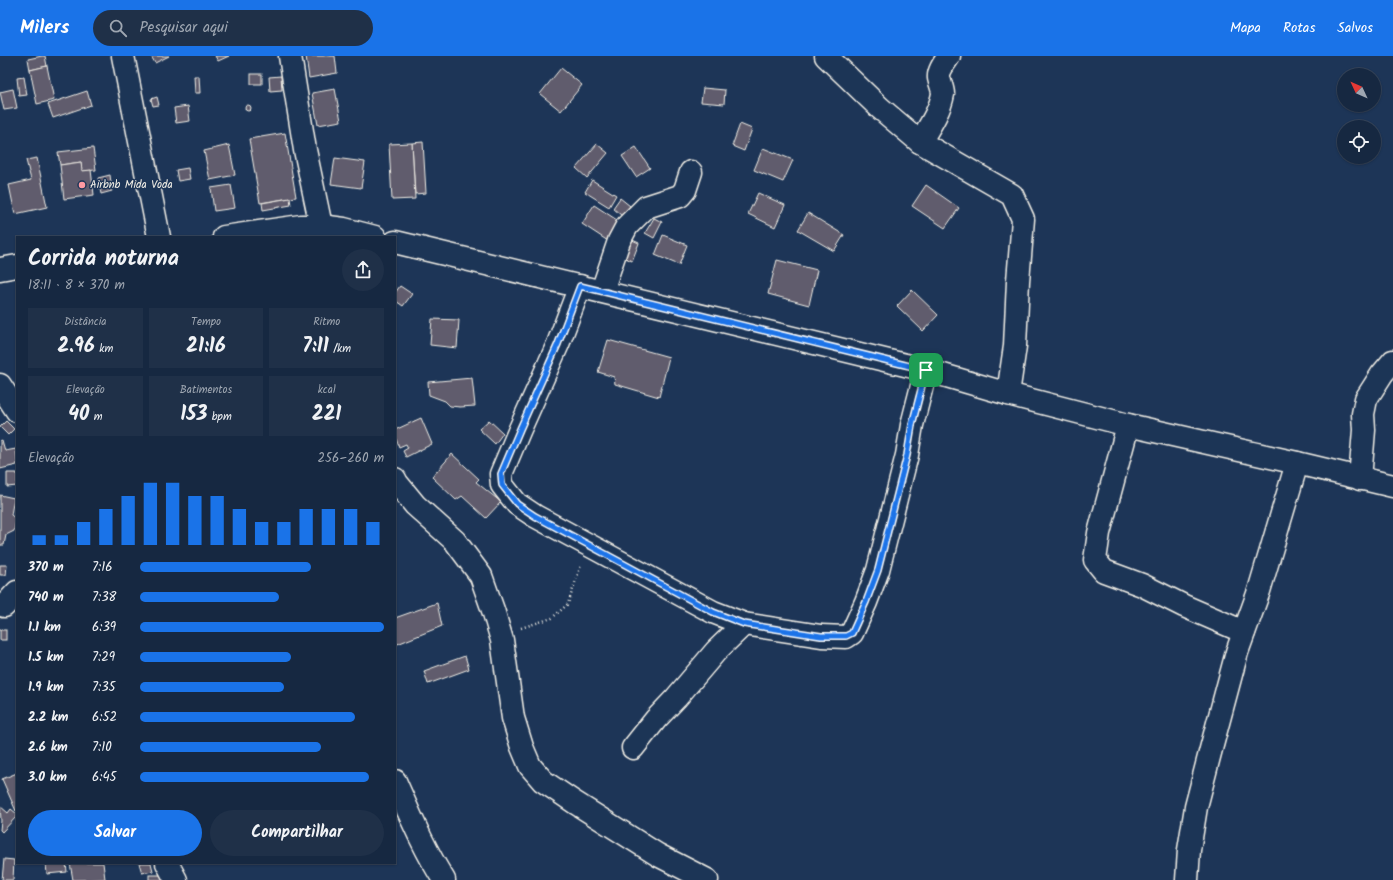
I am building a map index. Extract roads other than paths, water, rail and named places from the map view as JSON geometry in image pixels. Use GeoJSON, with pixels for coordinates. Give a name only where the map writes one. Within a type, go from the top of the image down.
{"type":"FeatureCollection","features":[{"type":"Feature","properties":{"kind":"street"},"geometry":{"type":"LineString","coordinates":[[123,56],[159,236]]}},
{"type":"Feature","properties":{"kind":"street"},"geometry":{"type":"LineString","coordinates":[[290,56],[304,150],[312,231]]}},
{"type":"Feature","properties":{"kind":"street"},"geometry":{"type":"LineString","coordinates":[[826,56],[880,108],[920,142],[1012,195],[1023,220],[1015,346],[1008,394]]}},
{"type":"Feature","properties":{"kind":"street"},"geometry":{"type":"LineString","coordinates":[[920,142],[933,120],[939,106],[943,93],[939,76],[942,66],[949,56]]}},
{"type":"Feature","properties":{"kind":"street"},"geometry":{"type":"LineString","coordinates":[[602,291],[619,241],[627,226],[646,207],[680,196],[685,190],[691,172]]}},
{"type":"Feature","properties":{"kind":"street"},"geometry":{"type":"LineString","coordinates":[[239,236],[344,229],[371,236]]}},
{"type":"Feature","properties":{"kind":"street"},"geometry":{"type":"LineString","coordinates":[[396,242],[926,370],[1008,394],[1128,425],[1393,486]]}},
{"type":"Feature","properties":{"kind":"street"},"geometry":{"type":"LineString","coordinates":[[0,269],[16,266]]}},
{"type":"Feature","properties":{"kind":"street"},"geometry":{"type":"LineString","coordinates":[[580,286],[558,344],[501,474],[502,485],[517,504],[535,516],[713,612],[744,624],[821,636],[846,636],[852,633],[878,570],[907,455],[912,425],[926,370]]}},
{"type":"Feature","properties":{"kind":"street"},"geometry":{"type":"LineString","coordinates":[[1360,479],[1364,430],[1363,414],[1366,399],[1382,374],[1393,361]]}},
{"type":"Feature","properties":{"kind":"street"},"geometry":{"type":"LineString","coordinates":[[0,385],[16,409]]}},
{"type":"Feature","properties":{"kind":"street"},"geometry":{"type":"LineString","coordinates":[[1128,425],[1099,533],[1095,560],[1104,571],[1142,584],[1184,606],[1244,632]]}},
{"type":"Feature","properties":{"kind":"street"},"geometry":{"type":"LineString","coordinates":[[1187,880],[1196,807],[1237,652],[1259,591],[1297,463]]}},
{"type":"Feature","properties":{"kind":"street"},"geometry":{"type":"LineString","coordinates":[[396,481],[415,505],[456,540],[481,576],[502,640],[513,718],[522,748],[530,766],[543,781],[581,806],[658,855],[707,880]]}},
{"type":"Feature","properties":{"kind":"street"},"geometry":{"type":"LineString","coordinates":[[633,748],[656,719],[676,698],[711,656],[744,624]]}},
{"type":"Feature","properties":{"kind":"street"},"geometry":{"type":"LineString","coordinates":[[396,783],[417,832],[444,880]]}},
{"type":"Feature","properties":{"kind":"street"},"geometry":{"type":"LineString","coordinates":[[168,864],[176,880]]}},
{"type":"Feature","properties":{"kind":"place","name":"Airbnb Mida Voda"},"geometry":{"type":"Point","coordinates":[82,185]}}]}
